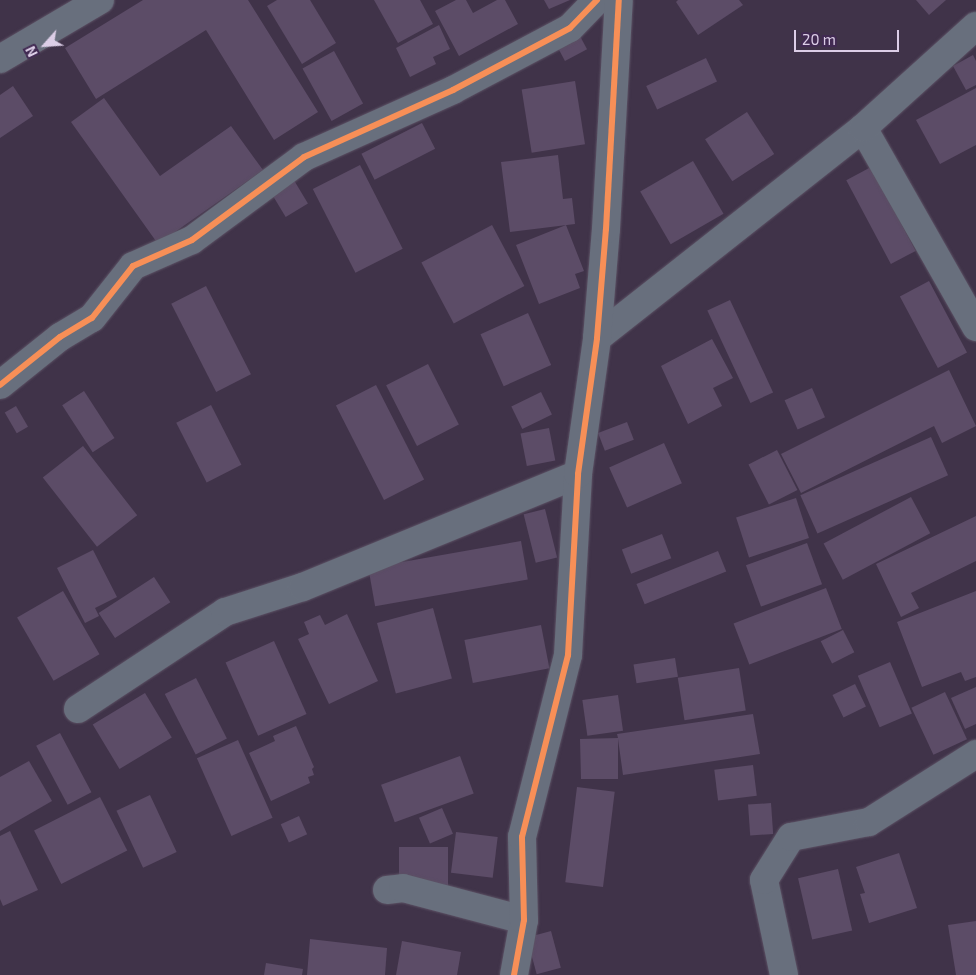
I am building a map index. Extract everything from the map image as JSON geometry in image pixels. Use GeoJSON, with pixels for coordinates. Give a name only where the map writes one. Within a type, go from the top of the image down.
{"type":"FeatureCollection","features":[{"type":"Feature","properties":{"kind":"street"},"geometry":{"type":"LineString","coordinates":[[0,59],[100,0]]}},
{"type":"Feature","properties":{"kind":"street"},"geometry":{"type":"LineString","coordinates":[[0,385],[60,337],[92,318],[133,266],[192,240],[304,157],[452,90],[570,28],[597,0]]}},
{"type":"Feature","properties":{"kind":"street"},"geometry":{"type":"LineString","coordinates":[[514,975],[524,920],[522,837],[568,655],[578,474],[597,338],[606,229],[619,0]]}},
{"type":"Feature","properties":{"kind":"street"},"geometry":{"type":"LineString","coordinates":[[597,338],[863,128],[976,26]]}},
{"type":"Feature","properties":{"kind":"street"},"geometry":{"type":"LineString","coordinates":[[863,128],[976,327]]}},
{"type":"Feature","properties":{"kind":"street"},"geometry":{"type":"LineString","coordinates":[[78,709],[225,612],[303,587],[578,474]]}},
{"type":"Feature","properties":{"kind":"street"},"geometry":{"type":"LineString","coordinates":[[784,975],[764,880],[791,837],[869,822],[976,754]]}},
{"type":"Feature","properties":{"kind":"street"},"geometry":{"type":"LineString","coordinates":[[387,890],[403,888],[524,920]]}},
{"type":"Feature","properties":{"kind":"building"},"geometry":{"type":"Polygon","coordinates":[[[143,0],[248,0],[318,112],[274,140],[206,30],[96,99],[65,48],[143,0]]]}},
{"type":"Feature","properties":{"kind":"building"},"geometry":{"type":"Polygon","coordinates":[[[277,0],[310,0],[336,43],[302,64],[267,6],[277,0]]]}},
{"type":"Feature","properties":{"kind":"building"},"geometry":{"type":"Polygon","coordinates":[[[374,0],[420,0],[433,24],[398,43],[374,0]]]}},
{"type":"Feature","properties":{"kind":"building"},"geometry":{"type":"Polygon","coordinates":[[[456,0],[466,0],[473,13],[497,0],[505,0],[518,24],[459,56],[435,11],[456,0]]]}},
{"type":"Feature","properties":{"kind":"building"},"geometry":{"type":"Polygon","coordinates":[[[544,0],[570,0],[549,9],[544,0]]]}},
{"type":"Feature","properties":{"kind":"building"},"geometry":{"type":"Polygon","coordinates":[[[678,0],[739,0],[743,5],[698,35],[676,2],[678,0]]]}},
{"type":"Feature","properties":{"kind":"building"},"geometry":{"type":"Polygon","coordinates":[[[916,0],[946,0],[929,15],[916,0]]]}},
{"type":"Feature","properties":{"kind":"building"},"geometry":{"type":"Polygon","coordinates":[[[439,25],[450,49],[433,57],[436,64],[410,77],[396,48],[439,25]]]}},
{"type":"Feature","properties":{"kind":"building"},"geometry":{"type":"Polygon","coordinates":[[[580,36],[587,49],[565,61],[558,48],[580,36]]]}},
{"type":"Feature","properties":{"kind":"building"},"geometry":{"type":"Polygon","coordinates":[[[334,51],[363,103],[332,121],[303,68],[334,51]]]}},
{"type":"Feature","properties":{"kind":"building"},"geometry":{"type":"Polygon","coordinates":[[[973,55],[976,61],[976,85],[966,90],[953,66],[973,55]]]}},
{"type":"Feature","properties":{"kind":"building"},"geometry":{"type":"Polygon","coordinates":[[[706,58],[717,82],[657,109],[646,86],[706,58]]]}},
{"type":"Feature","properties":{"kind":"building"},"geometry":{"type":"Polygon","coordinates":[[[575,81],[585,144],[532,153],[522,89],[575,81]]]}},
{"type":"Feature","properties":{"kind":"building"},"geometry":{"type":"Polygon","coordinates":[[[13,86],[33,116],[0,138],[0,95],[13,86]]]}},
{"type":"Feature","properties":{"kind":"building"},"geometry":{"type":"Polygon","coordinates":[[[976,88],[976,145],[940,164],[916,120],[976,88]]]}},
{"type":"Feature","properties":{"kind":"building"},"geometry":{"type":"Polygon","coordinates":[[[104,98],[160,176],[231,126],[263,170],[158,244],[71,122],[104,98]]]}},
{"type":"Feature","properties":{"kind":"building"},"geometry":{"type":"Polygon","coordinates":[[[747,112],[774,154],[732,181],[705,139],[747,112]]]}},
{"type":"Feature","properties":{"kind":"building"},"geometry":{"type":"Polygon","coordinates":[[[422,123],[435,149],[375,180],[361,154],[422,123]]]}},
{"type":"Feature","properties":{"kind":"building"},"geometry":{"type":"Polygon","coordinates":[[[558,155],[563,199],[572,198],[575,224],[510,232],[501,162],[558,155]]]}},
{"type":"Feature","properties":{"kind":"building"},"geometry":{"type":"Polygon","coordinates":[[[693,161],[724,214],[671,244],[640,192],[693,161]]]}},
{"type":"Feature","properties":{"kind":"building"},"geometry":{"type":"Polygon","coordinates":[[[360,165],[403,249],[355,273],[313,189],[360,165]]]}},
{"type":"Feature","properties":{"kind":"building"},"geometry":{"type":"Polygon","coordinates":[[[871,167],[916,251],[891,264],[846,180],[871,167]]]}},
{"type":"Feature","properties":{"kind":"building"},"geometry":{"type":"Polygon","coordinates":[[[292,177],[308,204],[286,217],[270,190],[292,177]]]}},
{"type":"Feature","properties":{"kind":"building"},"geometry":{"type":"Polygon","coordinates":[[[492,225],[524,286],[454,323],[421,263],[492,225]]]}},
{"type":"Feature","properties":{"kind":"building"},"geometry":{"type":"Polygon","coordinates":[[[566,225],[584,271],[575,274],[580,288],[539,304],[516,245],[566,225]]]}},
{"type":"Feature","properties":{"kind":"building"},"geometry":{"type":"Polygon","coordinates":[[[929,281],[967,353],[938,368],[900,296],[929,281]]]}},
{"type":"Feature","properties":{"kind":"building"},"geometry":{"type":"Polygon","coordinates":[[[206,286],[251,374],[216,392],[171,304],[206,286]]]}},
{"type":"Feature","properties":{"kind":"building"},"geometry":{"type":"Polygon","coordinates":[[[730,300],[773,392],[750,403],[707,311],[730,300]]]}},
{"type":"Feature","properties":{"kind":"building"},"geometry":{"type":"Polygon","coordinates":[[[528,313],[551,365],[504,386],[480,334],[528,313]]]}},
{"type":"Feature","properties":{"kind":"building"},"geometry":{"type":"Polygon","coordinates":[[[712,339],[733,378],[713,388],[722,406],[688,424],[661,366],[712,339]]]}},
{"type":"Feature","properties":{"kind":"building"},"geometry":{"type":"Polygon","coordinates":[[[428,364],[459,425],[417,446],[386,385],[428,364]]]}},
{"type":"Feature","properties":{"kind":"building"},"geometry":{"type":"Polygon","coordinates":[[[949,370],[976,426],[942,443],[934,426],[801,493],[781,454],[949,370]]]}},
{"type":"Feature","properties":{"kind":"building"},"geometry":{"type":"Polygon","coordinates":[[[376,385],[424,479],[384,500],[336,405],[376,385]]]}},
{"type":"Feature","properties":{"kind":"building"},"geometry":{"type":"Polygon","coordinates":[[[812,388],[825,417],[798,429],[785,400],[812,388]]]}},
{"type":"Feature","properties":{"kind":"building"},"geometry":{"type":"Polygon","coordinates":[[[84,391],[114,438],[93,452],[62,405],[84,391]]]}},
{"type":"Feature","properties":{"kind":"building"},"geometry":{"type":"Polygon","coordinates":[[[541,392],[552,414],[522,429],[511,406],[541,392]]]}},
{"type":"Feature","properties":{"kind":"building"},"geometry":{"type":"Polygon","coordinates":[[[211,405],[241,465],[207,482],[176,423],[211,405]]]}},
{"type":"Feature","properties":{"kind":"building"},"geometry":{"type":"Polygon","coordinates":[[[16,406],[28,427],[17,433],[5,412],[16,406]]]}},
{"type":"Feature","properties":{"kind":"building"},"geometry":{"type":"Polygon","coordinates":[[[627,422],[634,440],[605,451],[598,433],[627,422]]]}},
{"type":"Feature","properties":{"kind":"building"},"geometry":{"type":"Polygon","coordinates":[[[549,428],[555,460],[527,466],[521,434],[549,428]]]}},
{"type":"Feature","properties":{"kind":"building"},"geometry":{"type":"Polygon","coordinates":[[[931,437],[948,475],[817,534],[800,495],[931,437]]]}},
{"type":"Feature","properties":{"kind":"building"},"geometry":{"type":"Polygon","coordinates":[[[664,443],[682,483],[627,508],[609,467],[664,443]]]}},
{"type":"Feature","properties":{"kind":"building"},"geometry":{"type":"Polygon","coordinates":[[[83,446],[137,515],[97,547],[43,477],[83,446]]]}},
{"type":"Feature","properties":{"kind":"building"},"geometry":{"type":"Polygon","coordinates":[[[777,450],[797,490],[769,505],[748,465],[777,450]]]}},
{"type":"Feature","properties":{"kind":"building"},"geometry":{"type":"Polygon","coordinates":[[[911,497],[930,533],[843,580],[824,543],[911,497]]]}},
{"type":"Feature","properties":{"kind":"building"},"geometry":{"type":"Polygon","coordinates":[[[796,498],[809,538],[749,557],[736,517],[796,498]]]}},
{"type":"Feature","properties":{"kind":"building"},"geometry":{"type":"Polygon","coordinates":[[[545,509],[557,558],[536,563],[524,514],[545,509]]]}},
{"type":"Feature","properties":{"kind":"building"},"geometry":{"type":"Polygon","coordinates":[[[976,516],[976,561],[911,593],[919,608],[901,617],[876,564],[976,516]]]}},
{"type":"Feature","properties":{"kind":"building"},"geometry":{"type":"Polygon","coordinates":[[[662,534],[671,558],[631,574],[622,549],[662,534]]]}},
{"type":"Feature","properties":{"kind":"building"},"geometry":{"type":"Polygon","coordinates":[[[521,541],[528,579],[375,606],[368,568],[521,541]]]}},
{"type":"Feature","properties":{"kind":"building"},"geometry":{"type":"Polygon","coordinates":[[[807,543],[822,584],[761,607],[746,565],[807,543]]]}},
{"type":"Feature","properties":{"kind":"building"},"geometry":{"type":"Polygon","coordinates":[[[93,550],[117,597],[95,608],[99,616],[85,623],[57,568],[93,550]]]}},
{"type":"Feature","properties":{"kind":"building"},"geometry":{"type":"Polygon","coordinates":[[[718,551],[726,571],[645,604],[636,584],[718,551]]]}},
{"type":"Feature","properties":{"kind":"building"},"geometry":{"type":"Polygon","coordinates":[[[154,577],[170,602],[115,638],[99,613],[154,577]]]}},
{"type":"Feature","properties":{"kind":"building"},"geometry":{"type":"Polygon","coordinates":[[[826,588],[842,629],[749,665],[734,623],[826,588]]]}},
{"type":"Feature","properties":{"kind":"building"},"geometry":{"type":"Polygon","coordinates":[[[63,591],[100,654],[54,681],[17,618],[63,591]]]}},
{"type":"Feature","properties":{"kind":"building"},"geometry":{"type":"Polygon","coordinates":[[[976,591],[976,677],[965,681],[961,672],[922,687],[897,622],[976,591]]]}},
{"type":"Feature","properties":{"kind":"building"},"geometry":{"type":"Polygon","coordinates":[[[433,608],[452,679],[396,694],[377,623],[433,608]]]}},
{"type":"Feature","properties":{"kind":"building"},"geometry":{"type":"Polygon","coordinates":[[[347,614],[378,681],[329,704],[298,639],[309,634],[304,622],[320,615],[325,625],[347,614]]]}},
{"type":"Feature","properties":{"kind":"building"},"geometry":{"type":"Polygon","coordinates":[[[541,625],[549,668],[473,683],[464,640],[541,625]]]}},
{"type":"Feature","properties":{"kind":"building"},"geometry":{"type":"Polygon","coordinates":[[[843,630],[854,652],[832,664],[821,641],[843,630]]]}},
{"type":"Feature","properties":{"kind":"building"},"geometry":{"type":"Polygon","coordinates":[[[274,641],[307,714],[258,736],[226,663],[274,641]]]}},
{"type":"Feature","properties":{"kind":"building"},"geometry":{"type":"Polygon","coordinates":[[[675,658],[678,677],[636,683],[634,665],[675,658]]]}},
{"type":"Feature","properties":{"kind":"building"},"geometry":{"type":"Polygon","coordinates":[[[890,662],[912,714],[880,727],[858,676],[890,662]]]}},
{"type":"Feature","properties":{"kind":"building"},"geometry":{"type":"Polygon","coordinates":[[[739,668],[746,710],[684,720],[678,678],[739,668]]]}},
{"type":"Feature","properties":{"kind":"building"},"geometry":{"type":"Polygon","coordinates":[[[196,678],[227,739],[196,754],[165,694],[196,678]]]}},
{"type":"Feature","properties":{"kind":"building"},"geometry":{"type":"Polygon","coordinates":[[[855,684],[866,706],[843,717],[833,695],[855,684]]]}},
{"type":"Feature","properties":{"kind":"building"},"geometry":{"type":"Polygon","coordinates":[[[976,687],[976,724],[965,729],[951,698],[976,687]]]}},
{"type":"Feature","properties":{"kind":"building"},"geometry":{"type":"Polygon","coordinates":[[[945,692],[967,739],[933,755],[911,708],[945,692]]]}},
{"type":"Feature","properties":{"kind":"building"},"geometry":{"type":"Polygon","coordinates":[[[145,693],[172,738],[119,769],[93,724],[145,693]]]}},
{"type":"Feature","properties":{"kind":"building"},"geometry":{"type":"Polygon","coordinates":[[[618,695],[623,731],[587,736],[582,700],[618,695]]]}},
{"type":"Feature","properties":{"kind":"building"},"geometry":{"type":"Polygon","coordinates":[[[753,714],[760,754],[623,775],[618,739],[618,779],[581,779],[580,739],[618,738],[617,734],[753,714]]]}},
{"type":"Feature","properties":{"kind":"building"},"geometry":{"type":"Polygon","coordinates":[[[296,726],[314,767],[312,769],[314,775],[308,777],[310,783],[271,801],[249,753],[275,741],[273,736],[296,726]]]}},
{"type":"Feature","properties":{"kind":"building"},"geometry":{"type":"Polygon","coordinates":[[[60,733],[91,792],[68,805],[36,746],[60,733]]]}},
{"type":"Feature","properties":{"kind":"building"},"geometry":{"type":"Polygon","coordinates":[[[238,740],[273,818],[231,836],[197,758],[238,740]]]}},
{"type":"Feature","properties":{"kind":"building"},"geometry":{"type":"Polygon","coordinates":[[[460,756],[474,794],[395,822],[381,785],[460,756]]]}},
{"type":"Feature","properties":{"kind":"building"},"geometry":{"type":"Polygon","coordinates":[[[29,761],[52,801],[0,831],[0,777],[29,761]]]}},
{"type":"Feature","properties":{"kind":"building"},"geometry":{"type":"Polygon","coordinates":[[[753,765],[757,796],[718,801],[714,770],[753,765]]]}},
{"type":"Feature","properties":{"kind":"building"},"geometry":{"type":"Polygon","coordinates":[[[577,787],[615,792],[603,887],[565,882],[577,787]]]}},
{"type":"Feature","properties":{"kind":"building"},"geometry":{"type":"Polygon","coordinates":[[[150,795],[177,852],[143,868],[116,811],[150,795]]]}},
{"type":"Feature","properties":{"kind":"building"},"geometry":{"type":"Polygon","coordinates":[[[100,797],[127,850],[61,884],[34,831],[100,797]]]}},
{"type":"Feature","properties":{"kind":"building"},"geometry":{"type":"Polygon","coordinates":[[[771,803],[773,834],[750,836],[748,805],[771,803]]]}},
{"type":"Feature","properties":{"kind":"building"},"geometry":{"type":"Polygon","coordinates":[[[442,808],[453,834],[430,844],[419,818],[442,808]]]}},
{"type":"Feature","properties":{"kind":"building"},"geometry":{"type":"Polygon","coordinates":[[[299,816],[307,834],[289,842],[281,824],[299,816]]]}},
{"type":"Feature","properties":{"kind":"building"},"geometry":{"type":"Polygon","coordinates":[[[10,831],[38,890],[3,906],[0,899],[0,836],[10,831]]]}},
{"type":"Feature","properties":{"kind":"building"},"geometry":{"type":"Polygon","coordinates":[[[456,832],[498,837],[493,878],[451,873],[456,832]]]}},
{"type":"Feature","properties":{"kind":"building"},"geometry":{"type":"Polygon","coordinates":[[[399,847],[448,847],[448,888],[399,888],[399,847]]]}},
{"type":"Feature","properties":{"kind":"building"},"geometry":{"type":"Polygon","coordinates":[[[899,853],[917,908],[869,923],[860,894],[865,893],[856,867],[899,853]]]}},
{"type":"Feature","properties":{"kind":"building"},"geometry":{"type":"Polygon","coordinates":[[[838,869],[852,930],[812,940],[798,878],[838,869]]]}},
{"type":"Feature","properties":{"kind":"building"},"geometry":{"type":"Polygon","coordinates":[[[976,921],[976,975],[956,975],[948,925],[976,921]]]}},
{"type":"Feature","properties":{"kind":"building"},"geometry":{"type":"Polygon","coordinates":[[[551,931],[561,968],[537,974],[527,937],[551,931]]]}},
{"type":"Feature","properties":{"kind":"building"},"geometry":{"type":"Polygon","coordinates":[[[310,939],[387,948],[385,975],[307,975],[310,939]]]}},
{"type":"Feature","properties":{"kind":"building"},"geometry":{"type":"Polygon","coordinates":[[[402,941],[461,952],[457,975],[396,975],[402,941]]]}},
{"type":"Feature","properties":{"kind":"building"},"geometry":{"type":"Polygon","coordinates":[[[266,963],[303,969],[302,975],[264,975],[266,963]]]}},
{"type":"Feature","properties":{"kind":"cycle path"},"geometry":{"type":"LineString","coordinates":[[0,385],[60,337],[92,318],[133,266],[192,240],[304,157],[453,90],[570,28],[597,0]]}},
{"type":"Feature","properties":{"kind":"cycle path"},"geometry":{"type":"LineString","coordinates":[[514,975],[524,920],[522,837],[568,655],[578,474],[597,338],[606,229],[619,0]]}}]}
